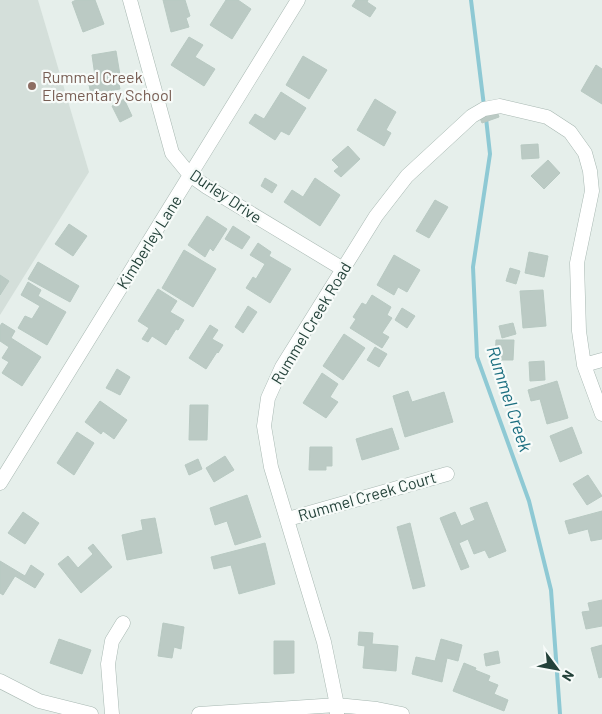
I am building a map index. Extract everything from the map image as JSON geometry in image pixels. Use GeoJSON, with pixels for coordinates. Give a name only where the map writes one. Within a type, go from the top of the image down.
{"type":"FeatureCollection","features":[{"type":"Feature","properties":{"kind":"street","name":"Durley Drive"},"geometry":{"type":"LineString","coordinates":[[130,0],[172,153],[190,175],[206,187],[343,269]]}},
{"type":"Feature","properties":{"kind":"street","name":"Kimberley Lane"},"geometry":{"type":"LineString","coordinates":[[0,484],[298,0]]}},
{"type":"Feature","properties":{"kind":"street","name":"Rummel Creek Road"},"geometry":{"type":"LineString","coordinates":[[337,710],[324,642],[271,467],[264,426],[268,398],[282,367],[376,216],[407,176],[472,116],[484,109],[500,106],[547,117],[570,132],[585,153],[597,191]]}},
{"type":"Feature","properties":{"kind":"street"},"geometry":{"type":"LineString","coordinates":[[597,191],[577,263],[579,331],[584,365],[602,414]]}},
{"type":"Feature","properties":{"kind":"street"},"geometry":{"type":"LineString","coordinates":[[584,365],[602,360]]}},
{"type":"Feature","properties":{"kind":"street","name":"Rummel Creek Court"},"geometry":{"type":"LineString","coordinates":[[288,519],[447,474]]}},
{"type":"Feature","properties":{"kind":"street"},"geometry":{"type":"LineString","coordinates":[[112,714],[108,664],[112,641],[123,623]]}},
{"type":"Feature","properties":{"kind":"street"},"geometry":{"type":"LineString","coordinates":[[0,681],[39,701],[91,714]]}},
{"type":"Feature","properties":{"kind":"street"},"geometry":{"type":"LineString","coordinates":[[199,714],[377,709],[402,714]]}},
{"type":"Feature","properties":{"kind":"shaded area","name":"Rummel Creek Elementary School"},"geometry":{"type":"Polygon","coordinates":[[[0,0],[38,0],[89,172],[0,315],[0,0]]]}},
{"type":"Feature","properties":{"kind":"building"},"geometry":{"type":"Polygon","coordinates":[[[76,0],[95,0],[104,24],[83,32],[72,2],[76,0]]]}},
{"type":"Feature","properties":{"kind":"building"},"geometry":{"type":"Polygon","coordinates":[[[163,0],[185,0],[190,16],[186,18],[189,27],[171,32],[163,0]]]}},
{"type":"Feature","properties":{"kind":"building"},"geometry":{"type":"Polygon","coordinates":[[[226,0],[238,0],[251,9],[232,39],[210,25],[226,0]]]}},
{"type":"Feature","properties":{"kind":"building"},"geometry":{"type":"Polygon","coordinates":[[[356,0],[368,0],[367,2],[376,8],[370,17],[352,6],[356,0]]]}},
{"type":"Feature","properties":{"kind":"building"},"geometry":{"type":"Polygon","coordinates":[[[189,37],[203,45],[195,57],[215,69],[204,86],[171,65],[189,37]]]}},
{"type":"Feature","properties":{"kind":"building"},"geometry":{"type":"Polygon","coordinates":[[[116,51],[120,75],[117,75],[120,89],[91,94],[89,85],[96,83],[92,55],[116,51]]]}},
{"type":"Feature","properties":{"kind":"building"},"geometry":{"type":"Polygon","coordinates":[[[303,56],[327,70],[309,99],[286,85],[303,56]]]}},
{"type":"Feature","properties":{"kind":"building"},"geometry":{"type":"Polygon","coordinates":[[[596,65],[602,69],[602,104],[581,91],[596,65]]]}},
{"type":"Feature","properties":{"kind":"building"},"geometry":{"type":"Polygon","coordinates":[[[281,92],[306,108],[289,135],[281,131],[275,140],[249,123],[255,114],[264,119],[281,92]]]}},
{"type":"Feature","properties":{"kind":"building"},"geometry":{"type":"Polygon","coordinates":[[[124,99],[132,116],[120,122],[112,106],[124,99]]]}},
{"type":"Feature","properties":{"kind":"building"},"geometry":{"type":"Polygon","coordinates":[[[375,99],[396,112],[386,130],[391,133],[384,146],[357,130],[375,99]]]}},
{"type":"Feature","properties":{"kind":"building"},"geometry":{"type":"Polygon","coordinates":[[[495,105],[499,117],[482,123],[477,111],[495,105]]]}},
{"type":"Feature","properties":{"kind":"building"},"geometry":{"type":"Polygon","coordinates":[[[538,144],[539,158],[522,159],[521,145],[538,144]]]}},
{"type":"Feature","properties":{"kind":"building"},"geometry":{"type":"Polygon","coordinates":[[[348,146],[360,159],[341,177],[334,171],[339,167],[332,160],[348,146]]]}},
{"type":"Feature","properties":{"kind":"building"},"geometry":{"type":"Polygon","coordinates":[[[548,160],[560,173],[544,189],[531,176],[548,160]]]}},
{"type":"Feature","properties":{"kind":"building"},"geometry":{"type":"Polygon","coordinates":[[[265,178],[277,185],[272,193],[261,186],[265,178]]]}},
{"type":"Feature","properties":{"kind":"building"},"geometry":{"type":"Polygon","coordinates":[[[315,178],[340,195],[320,226],[284,202],[292,190],[303,197],[315,178]]]}},
{"type":"Feature","properties":{"kind":"building"},"geometry":{"type":"Polygon","coordinates":[[[435,200],[448,207],[429,238],[416,231],[435,200]]]}},
{"type":"Feature","properties":{"kind":"building"},"geometry":{"type":"Polygon","coordinates":[[[207,216],[227,229],[213,251],[210,248],[205,257],[188,245],[207,216]]]}},
{"type":"Feature","properties":{"kind":"building"},"geometry":{"type":"Polygon","coordinates":[[[69,224],[87,236],[73,256],[55,244],[69,224]]]}},
{"type":"Feature","properties":{"kind":"building"},"geometry":{"type":"Polygon","coordinates":[[[233,226],[250,237],[242,249],[225,239],[233,226]]]}},
{"type":"Feature","properties":{"kind":"building"},"geometry":{"type":"Polygon","coordinates":[[[258,243],[271,252],[269,256],[291,269],[270,303],[246,288],[253,277],[256,279],[265,264],[250,255],[258,243]]]}},
{"type":"Feature","properties":{"kind":"building"},"geometry":{"type":"Polygon","coordinates":[[[184,250],[216,269],[193,307],[162,288],[184,250]]]}},
{"type":"Feature","properties":{"kind":"building"},"geometry":{"type":"Polygon","coordinates":[[[529,252],[548,256],[544,277],[525,273],[529,252]]]}},
{"type":"Feature","properties":{"kind":"building"},"geometry":{"type":"Polygon","coordinates":[[[394,255],[420,270],[407,292],[398,287],[394,295],[377,285],[394,255]]]}},
{"type":"Feature","properties":{"kind":"building"},"geometry":{"type":"Polygon","coordinates":[[[38,262],[79,286],[70,302],[28,279],[38,262]]]}},
{"type":"Feature","properties":{"kind":"building"},"geometry":{"type":"Polygon","coordinates":[[[510,268],[520,271],[516,284],[506,281],[510,268]]]}},
{"type":"Feature","properties":{"kind":"building"},"geometry":{"type":"Polygon","coordinates":[[[0,275],[9,281],[0,295],[0,275]]]}},
{"type":"Feature","properties":{"kind":"building"},"geometry":{"type":"Polygon","coordinates":[[[28,282],[41,290],[38,296],[66,312],[47,345],[18,328],[25,316],[32,319],[40,306],[21,295],[28,282]]]}},
{"type":"Feature","properties":{"kind":"building"},"geometry":{"type":"Polygon","coordinates":[[[158,289],[177,301],[170,312],[184,320],[166,345],[152,336],[148,342],[142,339],[149,328],[138,321],[158,289]]]}},
{"type":"Feature","properties":{"kind":"building"},"geometry":{"type":"Polygon","coordinates":[[[543,290],[546,326],[523,328],[520,291],[543,290]]]}},
{"type":"Feature","properties":{"kind":"building"},"geometry":{"type":"Polygon","coordinates":[[[372,295],[391,307],[387,315],[392,318],[382,333],[389,337],[382,348],[350,328],[356,319],[353,317],[362,303],[366,305],[372,295]]]}},
{"type":"Feature","properties":{"kind":"building"},"geometry":{"type":"Polygon","coordinates":[[[248,306],[257,312],[243,333],[235,327],[248,306]]]}},
{"type":"Feature","properties":{"kind":"building"},"geometry":{"type":"Polygon","coordinates":[[[402,308],[415,316],[407,328],[395,320],[402,308]]]}},
{"type":"Feature","properties":{"kind":"building"},"geometry":{"type":"Polygon","coordinates":[[[2,323],[15,331],[11,338],[41,357],[22,386],[2,373],[9,362],[2,358],[9,347],[0,341],[0,326],[2,323]]]}},
{"type":"Feature","properties":{"kind":"building"},"geometry":{"type":"Polygon","coordinates":[[[513,323],[516,334],[502,338],[499,326],[513,323]]]}},
{"type":"Feature","properties":{"kind":"building"},"geometry":{"type":"Polygon","coordinates":[[[210,325],[218,330],[212,339],[223,345],[206,369],[189,358],[210,325]]]}},
{"type":"Feature","properties":{"kind":"building"},"geometry":{"type":"Polygon","coordinates":[[[344,334],[365,348],[343,380],[323,366],[344,334]]]}},
{"type":"Feature","properties":{"kind":"building"},"geometry":{"type":"Polygon","coordinates":[[[496,340],[514,340],[513,360],[495,360],[496,340]]]}},
{"type":"Feature","properties":{"kind":"building"},"geometry":{"type":"Polygon","coordinates":[[[375,347],[387,354],[379,367],[367,360],[375,347]]]}},
{"type":"Feature","properties":{"kind":"building"},"geometry":{"type":"Polygon","coordinates":[[[544,361],[545,380],[530,381],[529,362],[544,361]]]}},
{"type":"Feature","properties":{"kind":"building"},"geometry":{"type":"Polygon","coordinates":[[[117,369],[130,377],[120,395],[106,388],[117,369]]]}},
{"type":"Feature","properties":{"kind":"building"},"geometry":{"type":"Polygon","coordinates":[[[322,373],[338,384],[330,397],[338,402],[326,418],[303,403],[322,373]]]}},
{"type":"Feature","properties":{"kind":"building"},"geometry":{"type":"Polygon","coordinates":[[[557,381],[568,418],[547,424],[540,399],[531,401],[528,390],[557,381]]]}},
{"type":"Feature","properties":{"kind":"building"},"geometry":{"type":"Polygon","coordinates":[[[408,391],[412,402],[444,392],[453,422],[405,437],[393,396],[408,391]]]}},
{"type":"Feature","properties":{"kind":"building"},"geometry":{"type":"Polygon","coordinates":[[[100,401],[127,420],[114,439],[103,431],[101,434],[85,422],[100,401]]]}},
{"type":"Feature","properties":{"kind":"building"},"geometry":{"type":"Polygon","coordinates":[[[190,405],[208,405],[207,440],[189,440],[190,405]]]}},
{"type":"Feature","properties":{"kind":"building"},"geometry":{"type":"Polygon","coordinates":[[[572,427],[582,453],[560,462],[550,436],[572,427]]]}},
{"type":"Feature","properties":{"kind":"building"},"geometry":{"type":"Polygon","coordinates":[[[392,428],[399,449],[362,460],[356,439],[392,428]]]}},
{"type":"Feature","properties":{"kind":"building"},"geometry":{"type":"Polygon","coordinates":[[[77,432],[94,443],[74,475],[57,463],[77,432]]]}},
{"type":"Feature","properties":{"kind":"building"},"geometry":{"type":"Polygon","coordinates":[[[310,447],[332,447],[332,466],[326,466],[326,470],[309,470],[310,447]]]}},
{"type":"Feature","properties":{"kind":"building"},"geometry":{"type":"Polygon","coordinates":[[[225,456],[234,470],[214,482],[206,468],[225,456]]]}},
{"type":"Feature","properties":{"kind":"building"},"geometry":{"type":"Polygon","coordinates":[[[198,459],[202,469],[189,475],[185,465],[198,459]]]}},
{"type":"Feature","properties":{"kind":"building"},"geometry":{"type":"Polygon","coordinates":[[[588,475],[602,496],[587,505],[573,484],[588,475]]]}},
{"type":"Feature","properties":{"kind":"building"},"geometry":{"type":"Polygon","coordinates":[[[247,495],[261,537],[235,545],[227,521],[215,525],[210,508],[247,495]]]}},
{"type":"Feature","properties":{"kind":"building"},"geometry":{"type":"Polygon","coordinates":[[[487,502],[506,551],[489,558],[485,550],[474,554],[468,539],[459,543],[469,567],[461,570],[440,518],[455,512],[461,526],[475,520],[470,508],[487,502]]]}},
{"type":"Feature","properties":{"kind":"building"},"geometry":{"type":"Polygon","coordinates":[[[602,511],[602,539],[591,541],[588,529],[569,534],[565,521],[602,511]]]}},
{"type":"Feature","properties":{"kind":"building"},"geometry":{"type":"Polygon","coordinates":[[[23,512],[39,523],[25,544],[8,533],[23,512]]]}},
{"type":"Feature","properties":{"kind":"building"},"geometry":{"type":"Polygon","coordinates":[[[155,518],[162,553],[127,560],[122,535],[143,530],[141,520],[155,518]]]}},
{"type":"Feature","properties":{"kind":"building"},"geometry":{"type":"Polygon","coordinates":[[[410,523],[425,586],[413,589],[397,527],[410,523]]]}},
{"type":"Feature","properties":{"kind":"building"},"geometry":{"type":"Polygon","coordinates":[[[265,543],[275,584],[239,594],[231,565],[214,569],[211,557],[265,543]]]}},
{"type":"Feature","properties":{"kind":"building"},"geometry":{"type":"Polygon","coordinates":[[[93,544],[112,567],[81,593],[58,564],[68,556],[78,568],[93,554],[88,548],[93,544]]]}},
{"type":"Feature","properties":{"kind":"building"},"geometry":{"type":"Polygon","coordinates":[[[0,561],[25,576],[31,565],[44,574],[35,588],[15,576],[3,595],[0,593],[0,561]]]}},
{"type":"Feature","properties":{"kind":"building"},"geometry":{"type":"Polygon","coordinates":[[[602,600],[602,626],[586,629],[582,612],[590,611],[588,603],[602,600]]]}},
{"type":"Feature","properties":{"kind":"building"},"geometry":{"type":"Polygon","coordinates":[[[163,623],[184,627],[181,649],[174,647],[172,658],[158,656],[163,623]]]}},
{"type":"Feature","properties":{"kind":"building"},"geometry":{"type":"Polygon","coordinates":[[[359,632],[373,633],[372,644],[398,646],[396,671],[363,668],[365,646],[358,645],[359,632]]]}},
{"type":"Feature","properties":{"kind":"building"},"geometry":{"type":"Polygon","coordinates":[[[59,639],[91,650],[82,674],[50,663],[59,639]]]}},
{"type":"Feature","properties":{"kind":"building"},"geometry":{"type":"Polygon","coordinates":[[[441,639],[462,645],[458,661],[447,658],[442,682],[412,674],[416,657],[435,661],[441,639]]]}},
{"type":"Feature","properties":{"kind":"building"},"geometry":{"type":"Polygon","coordinates":[[[274,641],[294,641],[294,673],[274,674],[274,641]]]}},
{"type":"Feature","properties":{"kind":"building"},"geometry":{"type":"Polygon","coordinates":[[[602,645],[602,677],[599,678],[591,648],[602,645]]]}},
{"type":"Feature","properties":{"kind":"building"},"geometry":{"type":"Polygon","coordinates":[[[498,651],[500,663],[486,666],[484,654],[498,651]]]}},
{"type":"Feature","properties":{"kind":"building"},"geometry":{"type":"Polygon","coordinates":[[[464,663],[490,676],[488,681],[498,685],[494,694],[508,700],[504,711],[453,691],[464,663]]]}},
{"type":"Feature","properties":{"kind":"waterway","name":"Rummel Creek"},"geometry":{"type":"LineString","coordinates":[[471,0],[484,106]]}},
{"type":"Feature","properties":{"kind":"waterway","name":"Rummel Creek"},"geometry":{"type":"LineString","coordinates":[[486,118],[490,154],[473,267],[477,357],[529,501],[551,590],[560,714]]}},
{"type":"Feature","properties":{"kind":"place","name":"Rummel Creek Elementary School"},"geometry":{"type":"Point","coordinates":[32,86]}}]}
